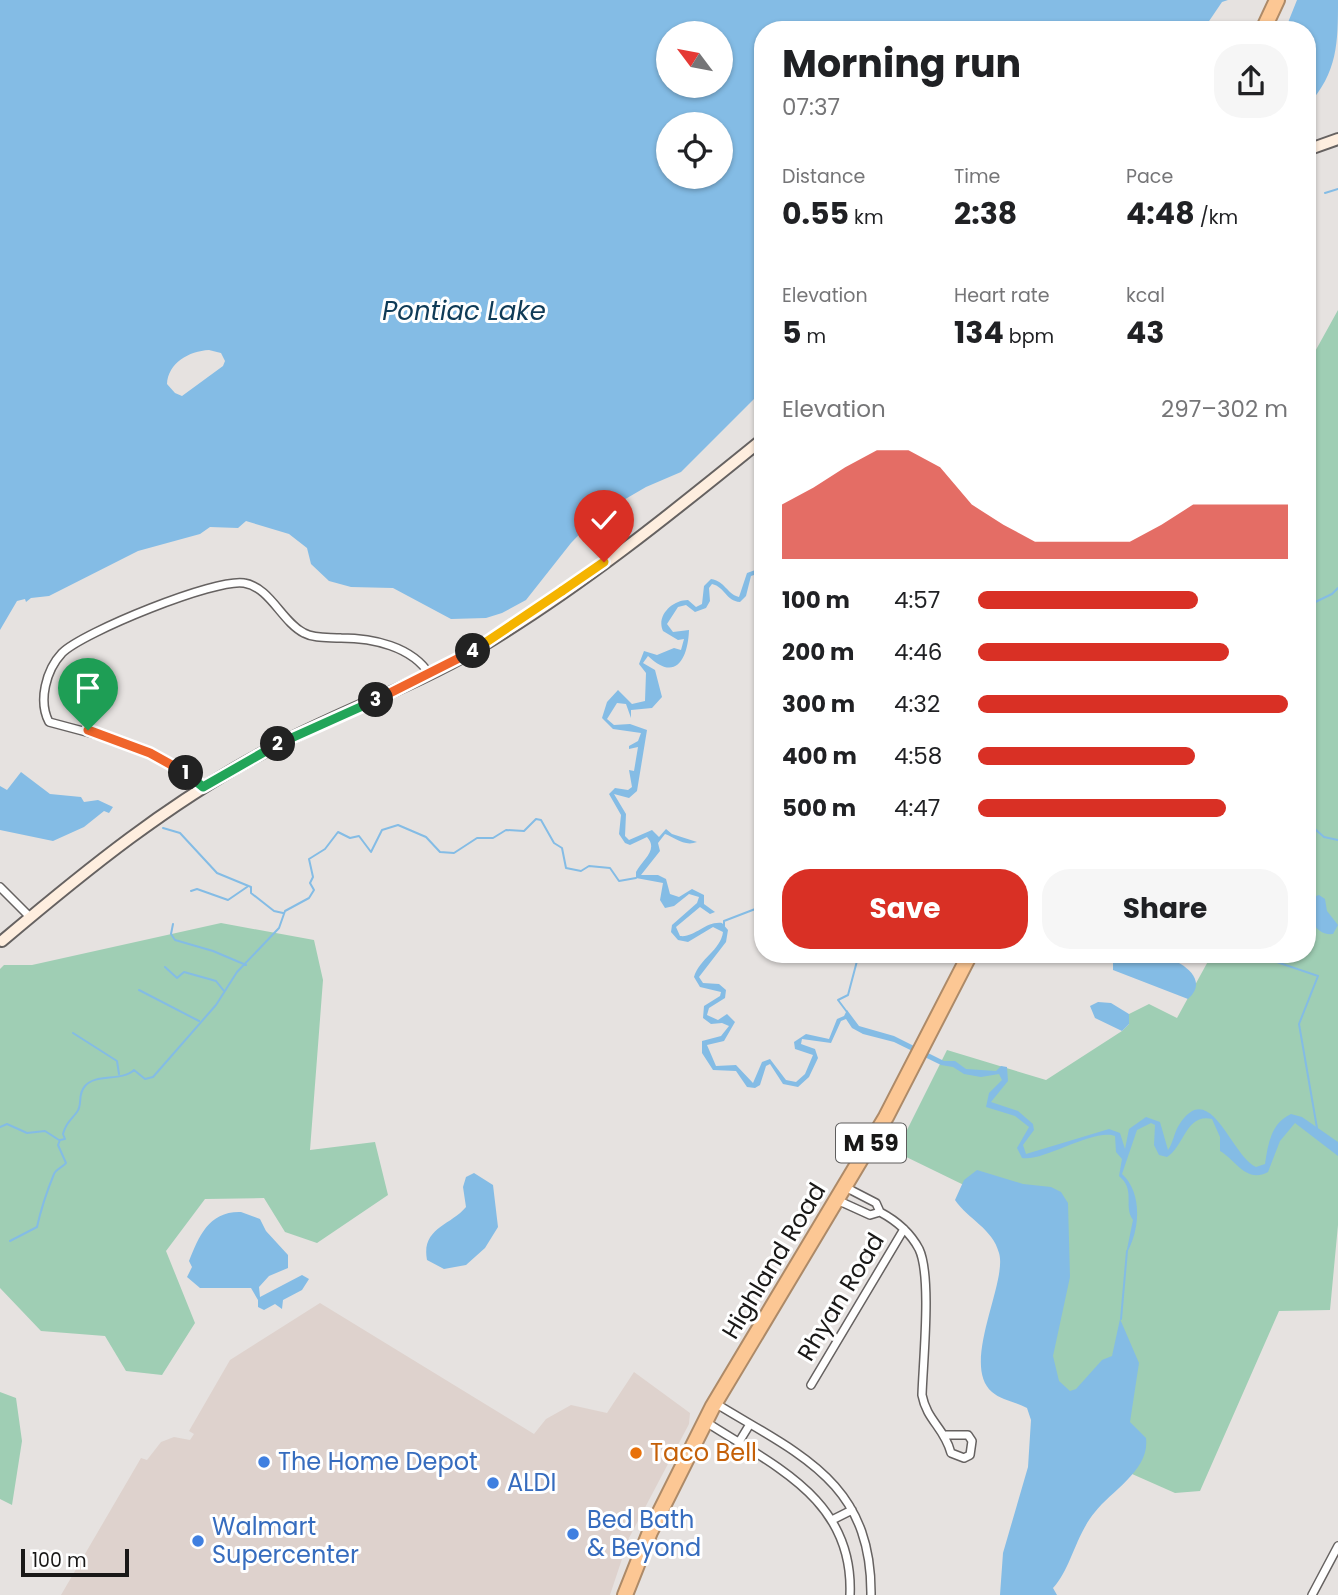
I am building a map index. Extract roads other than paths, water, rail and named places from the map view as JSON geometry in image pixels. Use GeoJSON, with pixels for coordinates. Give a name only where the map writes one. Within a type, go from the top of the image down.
{"type":"FeatureCollection","features":[{"type":"Feature","properties":{"kind":"highway"},"geometry":{"type":"LineString","coordinates":[[1267,21],[1277,0]]}},
{"type":"Feature","properties":{"kind":"highway","name":"Highland Road"},"geometry":{"type":"LineString","coordinates":[[625,1595],[650,1532],[715,1403],[904,1085],[966,963]]}},
{"type":"Feature","properties":{"kind":"street"},"geometry":{"type":"LineString","coordinates":[[1316,147],[1338,139]]}},
{"type":"Feature","properties":{"kind":"street"},"geometry":{"type":"LineString","coordinates":[[1,942],[119,845],[203,787],[282,742],[430,674],[490,641],[604,562],[754,446]]}},
{"type":"Feature","properties":{"kind":"street"},"geometry":{"type":"LineString","coordinates":[[203,787],[172,765],[124,742],[49,722],[44,701],[46,685],[62,653],[128,617],[180,598],[243,582],[254,587],[304,633],[385,643],[421,663],[430,674]]}},
{"type":"Feature","properties":{"kind":"street"},"geometry":{"type":"LineString","coordinates":[[0,887],[30,917]]}},
{"type":"Feature","properties":{"kind":"street"},"geometry":{"type":"LineString","coordinates":[[845,1187],[876,1203],[880,1212],[904,1229],[920,1251],[925,1270],[922,1395],[925,1409],[946,1435]]}},
{"type":"Feature","properties":{"kind":"street"},"geometry":{"type":"LineString","coordinates":[[837,1200],[870,1214],[880,1212]]}},
{"type":"Feature","properties":{"kind":"street","name":"Rhyan Road"},"geometry":{"type":"LineString","coordinates":[[811,1385],[904,1229]]}},
{"type":"Feature","properties":{"kind":"street"},"geometry":{"type":"LineString","coordinates":[[715,1403],[802,1454],[843,1494],[862,1535],[871,1595]]}},
{"type":"Feature","properties":{"kind":"street"},"geometry":{"type":"LineString","coordinates":[[705,1422],[795,1477],[832,1520],[851,1571],[850,1595]]}},
{"type":"Feature","properties":{"kind":"street"},"geometry":{"type":"LineString","coordinates":[[738,1442],[750,1424]]}},
{"type":"Feature","properties":{"kind":"street"},"geometry":{"type":"LineString","coordinates":[[832,1520],[852,1510]]}},
{"type":"Feature","properties":{"kind":"street"},"geometry":{"type":"LineString","coordinates":[[1312,1595],[1338,1546]]}},
{"type":"Feature","properties":{"kind":"water","name":"Pontiac Lake"},"geometry":{"type":"Polygon","coordinates":[[[0,0],[1228,0],[1222,2],[1209,21],[754,21],[754,399],[681,472],[646,487],[598,515],[571,543],[526,600],[502,613],[486,618],[451,619],[393,588],[351,587],[329,581],[311,564],[307,548],[289,534],[246,521],[238,528],[210,527],[200,534],[138,551],[49,596],[31,598],[26,602],[25,599],[17,601],[0,630],[0,0]],[[209,350],[187,356],[175,364],[167,384],[182,396],[223,366],[225,361],[221,353],[209,350]]]}},
{"type":"Feature","properties":{"kind":"water"},"geometry":{"type":"Polygon","coordinates":[[[1297,0],[1338,0],[1338,30],[1334,56],[1325,81],[1316,95],[1316,21],[1289,21],[1297,0]]]}},
{"type":"Feature","properties":{"kind":"water"},"geometry":{"type":"Polygon","coordinates":[[[754,570],[746,596],[740,602],[712,584],[709,588],[710,601],[706,608],[695,612],[686,605],[678,607],[667,624],[673,632],[689,630],[683,658],[673,667],[658,664],[648,656],[643,663],[655,670],[662,697],[652,708],[631,710],[631,718],[626,704],[617,703],[607,719],[614,725],[630,724],[647,730],[637,791],[629,798],[614,794],[626,814],[625,836],[629,840],[652,830],[659,837],[666,829],[672,834],[697,842],[684,842],[665,834],[658,843],[660,851],[641,875],[658,875],[666,879],[670,894],[679,897],[692,889],[704,895],[704,904],[715,912],[710,914],[700,907],[676,927],[680,936],[690,935],[716,923],[722,923],[728,930],[726,942],[699,977],[703,983],[719,984],[726,990],[725,998],[709,1008],[707,1015],[718,1020],[727,1014],[735,1022],[724,1041],[707,1045],[716,1066],[736,1065],[753,1083],[762,1062],[770,1059],[786,1080],[796,1082],[805,1074],[813,1055],[795,1049],[794,1042],[806,1034],[829,1039],[837,1019],[844,1016],[847,1010],[859,1026],[894,1036],[944,1061],[955,1061],[966,1069],[996,1071],[1001,1066],[1007,1067],[1008,1081],[991,1102],[1018,1111],[1033,1124],[1034,1130],[1023,1145],[1026,1154],[1109,1129],[1120,1133],[1125,1149],[1129,1129],[1146,1117],[1160,1122],[1168,1150],[1179,1125],[1190,1112],[1201,1109],[1220,1124],[1247,1160],[1256,1167],[1265,1164],[1269,1142],[1275,1129],[1291,1114],[1302,1117],[1338,1142],[1338,1156],[1295,1123],[1280,1141],[1268,1172],[1253,1175],[1241,1169],[1220,1151],[1220,1137],[1212,1119],[1203,1118],[1196,1121],[1167,1157],[1159,1155],[1154,1145],[1155,1125],[1151,1123],[1137,1130],[1122,1174],[1133,1191],[1137,1212],[1134,1234],[1126,1254],[1133,1220],[1127,1187],[1119,1176],[1122,1159],[1116,1152],[1115,1136],[1094,1137],[1043,1155],[1022,1158],[1017,1148],[1029,1127],[1015,1116],[986,1107],[989,1093],[1002,1080],[999,1074],[981,1077],[964,1074],[894,1042],[863,1034],[852,1028],[846,1019],[841,1021],[831,1043],[802,1039],[801,1044],[815,1049],[818,1058],[809,1077],[798,1087],[783,1084],[770,1064],[766,1066],[760,1085],[755,1088],[747,1087],[736,1071],[713,1070],[702,1053],[702,1041],[721,1036],[729,1026],[722,1023],[711,1024],[703,1018],[704,1006],[720,996],[721,992],[700,987],[694,977],[700,965],[718,944],[723,932],[713,927],[688,942],[678,940],[671,932],[672,925],[697,903],[699,897],[689,894],[674,906],[665,908],[660,900],[663,883],[636,878],[636,872],[650,851],[650,842],[647,837],[630,845],[625,843],[619,834],[621,815],[609,794],[615,788],[628,790],[632,787],[629,770],[634,771],[638,747],[629,749],[629,746],[638,741],[641,733],[613,729],[602,718],[607,702],[618,690],[632,704],[645,701],[646,673],[639,664],[644,651],[657,655],[674,648],[681,650],[684,639],[678,640],[663,631],[661,625],[671,606],[688,600],[696,607],[702,604],[704,586],[711,579],[720,582],[739,597],[747,573],[754,570]]]}},
{"type":"Feature","properties":{"kind":"water"},"geometry":{"type":"Polygon","coordinates":[[[21,772],[50,794],[81,797],[84,802],[98,800],[113,807],[109,813],[104,811],[84,827],[53,841],[0,830],[0,786],[7,790],[21,772]]]}},
{"type":"Feature","properties":{"kind":"water"},"geometry":{"type":"Polygon","coordinates":[[[1316,896],[1325,899],[1327,911],[1338,925],[1333,934],[1321,932],[1316,927],[1316,896]]]}},
{"type":"Feature","properties":{"kind":"water"},"geometry":{"type":"Polygon","coordinates":[[[1113,963],[1180,963],[1193,976],[1195,991],[1188,999],[1113,970],[1113,963]]]}},
{"type":"Feature","properties":{"kind":"water"},"geometry":{"type":"Polygon","coordinates":[[[1098,1002],[1111,1003],[1129,1014],[1129,1024],[1122,1031],[1095,1018],[1090,1006],[1098,1002]]]}},
{"type":"Feature","properties":{"kind":"water"},"geometry":{"type":"Polygon","coordinates":[[[977,1170],[1023,1184],[1051,1187],[1061,1192],[1068,1203],[1070,1277],[1053,1356],[1059,1381],[1070,1391],[1076,1389],[1102,1360],[1112,1356],[1120,1319],[1139,1363],[1130,1422],[1146,1438],[1146,1449],[1136,1470],[1088,1521],[1053,1588],[1057,1595],[1000,1595],[1003,1553],[1028,1467],[1031,1420],[1027,1408],[996,1395],[983,1379],[983,1344],[1000,1266],[999,1253],[991,1237],[955,1200],[964,1180],[977,1170]]]}},
{"type":"Feature","properties":{"kind":"water"},"geometry":{"type":"Polygon","coordinates":[[[474,1173],[493,1185],[498,1227],[485,1248],[466,1265],[444,1269],[427,1260],[428,1241],[432,1234],[466,1207],[463,1187],[466,1177],[474,1173]]]}},
{"type":"Feature","properties":{"kind":"water"},"geometry":{"type":"Polygon","coordinates":[[[241,1212],[260,1219],[266,1231],[288,1255],[288,1268],[269,1276],[259,1287],[260,1297],[302,1275],[309,1279],[302,1290],[283,1300],[282,1309],[275,1304],[264,1310],[258,1307],[258,1300],[251,1288],[200,1288],[187,1277],[192,1267],[189,1261],[201,1234],[213,1220],[241,1212]]]}},
{"type":"Feature","properties":{"kind":"waterway"},"geometry":{"type":"LineString","coordinates":[[1325,193],[1338,189]]}},
{"type":"Feature","properties":{"kind":"waterway"},"geometry":{"type":"LineString","coordinates":[[1316,602],[1338,588]]}},
{"type":"Feature","properties":{"kind":"waterway"},"geometry":{"type":"LineString","coordinates":[[10,1241],[37,1227],[54,1174],[66,1163],[58,1145],[60,1140],[65,1139],[64,1130],[79,1109],[81,1093],[85,1086],[95,1080],[122,1076],[134,1070],[145,1079],[153,1077],[216,1005],[237,972],[279,928],[285,911],[309,898],[314,890],[310,883],[313,877],[309,859],[325,849],[338,832],[350,838],[359,836],[371,852],[382,830],[398,825],[426,837],[440,852],[454,853],[477,838],[493,838],[506,830],[524,831],[536,819],[541,820],[554,843],[562,848],[566,868],[581,871],[589,866],[610,868],[619,881],[636,878]]}},
{"type":"Feature","properties":{"kind":"waterway"},"geometry":{"type":"LineString","coordinates":[[163,828],[180,833],[217,873],[251,887],[251,893],[274,911],[283,913]]}},
{"type":"Feature","properties":{"kind":"waterway"},"geometry":{"type":"LineString","coordinates":[[1316,830],[1324,837],[1338,840]]}},
{"type":"Feature","properties":{"kind":"waterway"},"geometry":{"type":"LineString","coordinates":[[191,891],[197,889],[228,900],[247,887]]}},
{"type":"Feature","properties":{"kind":"waterway"},"geometry":{"type":"LineString","coordinates":[[724,926],[724,921],[754,909]]}},
{"type":"Feature","properties":{"kind":"waterway"},"geometry":{"type":"LineString","coordinates":[[173,924],[171,934],[175,940],[213,951],[246,965]]}},
{"type":"Feature","properties":{"kind":"waterway"},"geometry":{"type":"LineString","coordinates":[[847,1012],[838,1000],[848,995],[856,963]]}},
{"type":"Feature","properties":{"kind":"waterway"},"geometry":{"type":"LineString","coordinates":[[1280,963],[1318,976],[1299,1024],[1317,1128]]}},
{"type":"Feature","properties":{"kind":"waterway"},"geometry":{"type":"LineString","coordinates":[[165,967],[177,978],[184,972],[216,981],[224,991]]}},
{"type":"Feature","properties":{"kind":"waterway"},"geometry":{"type":"LineString","coordinates":[[139,990],[199,1021]]}},
{"type":"Feature","properties":{"kind":"waterway"},"geometry":{"type":"LineString","coordinates":[[73,1033],[117,1061],[119,1074]]}},
{"type":"Feature","properties":{"kind":"waterway"},"geometry":{"type":"LineString","coordinates":[[0,1127],[7,1124],[27,1133],[45,1131],[59,1140]]}},
{"type":"Feature","properties":{"kind":"waterway"},"geometry":{"type":"LineString","coordinates":[[1121,1319],[1127,1251]]}},
{"type":"Feature","properties":{"kind":"place","name":"Taco Bell"},"geometry":{"type":"Point","coordinates":[636,1453]}},
{"type":"Feature","properties":{"kind":"place","name":"The Home Depot"},"geometry":{"type":"Point","coordinates":[264,1462]}},
{"type":"Feature","properties":{"kind":"place","name":"ALDI"},"geometry":{"type":"Point","coordinates":[493,1483]}},
{"type":"Feature","properties":{"kind":"place","name":"Bed Bath & Beyond"},"geometry":{"type":"Point","coordinates":[573,1534]}},
{"type":"Feature","properties":{"kind":"place","name":"Walmart Supercenter"},"geometry":{"type":"Point","coordinates":[198,1541]}}]}
